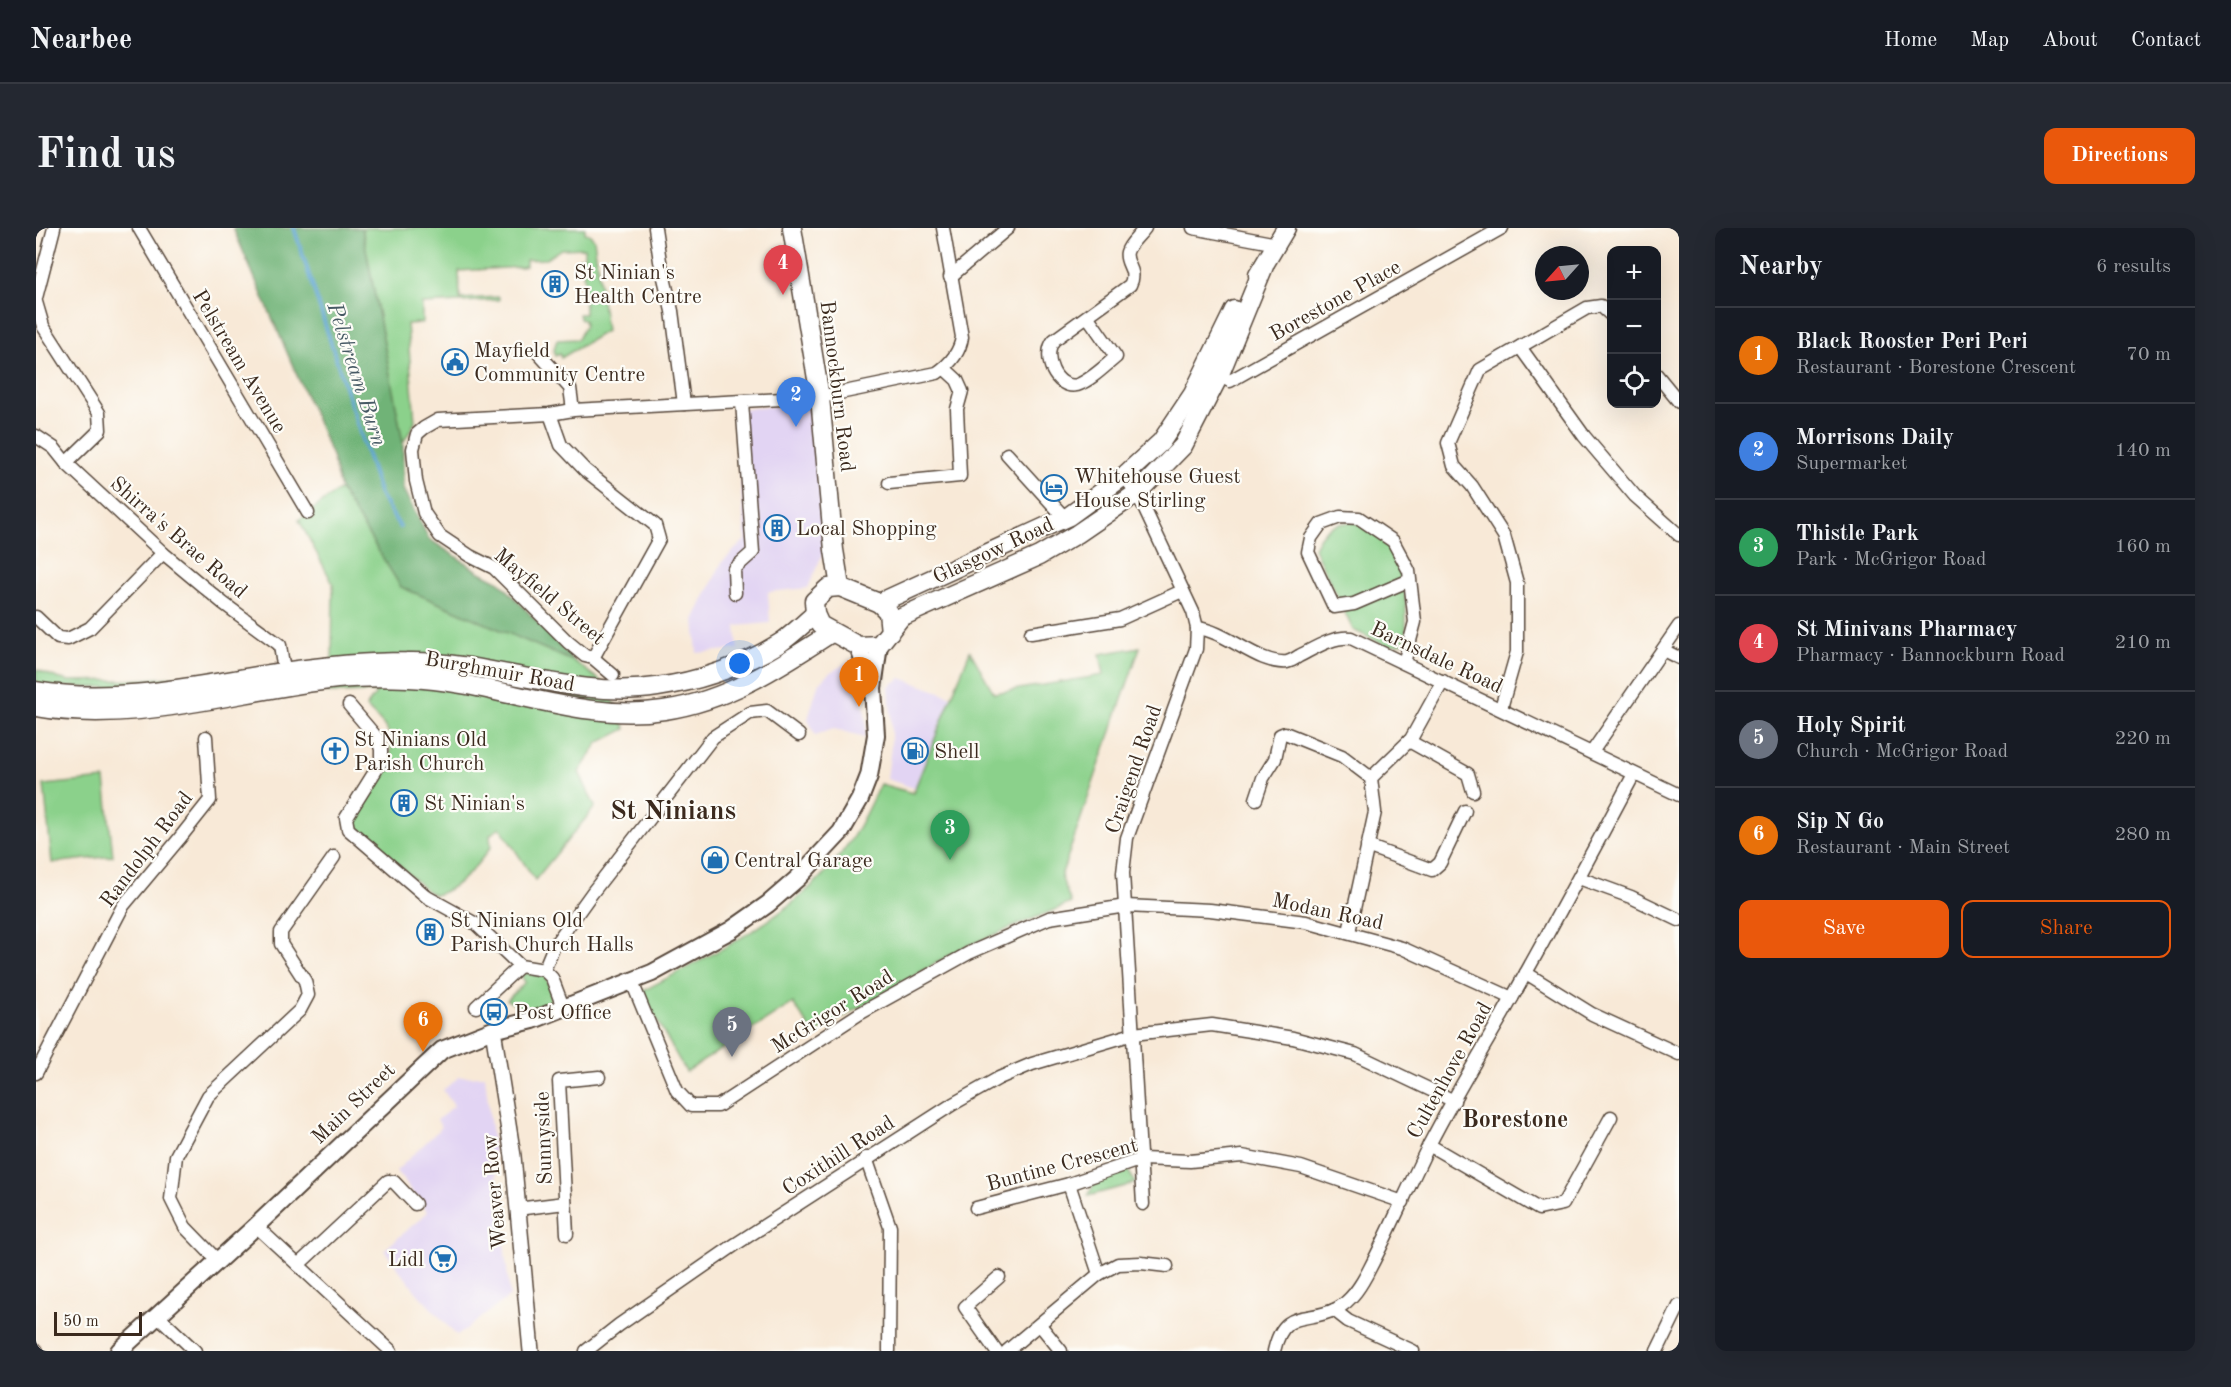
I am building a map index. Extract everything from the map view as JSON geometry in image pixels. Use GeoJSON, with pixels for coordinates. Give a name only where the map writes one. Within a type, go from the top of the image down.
{"type":"FeatureCollection","features":[{"type":"Feature","properties":{"kind":"main road","name":"Bannockburn Road"},"geometry":{"type":"LineString","coordinates":[[792,228],[820,397],[834,550],[840,587]]}},
{"type":"Feature","properties":{"kind":"main road","name":"Glasgow Road"},"geometry":{"type":"LineString","coordinates":[[879,603],[1065,518],[1124,476],[1161,442],[1192,394],[1237,304],[1264,266],[1281,236]]}},
{"type":"Feature","properties":{"kind":"main road","name":"Glasgow Road"},"geometry":{"type":"LineString","coordinates":[[884,638],[901,617],[1039,556],[1077,534],[1137,493],[1183,446],[1219,376],[1264,266]]}},
{"type":"Feature","properties":{"kind":"main road","name":"Bannockburn Road"},"geometry":{"type":"LineString","coordinates":[[814,608],[834,550]]}},
{"type":"Feature","properties":{"kind":"main road"},"geometry":{"type":"LineString","coordinates":[[873,688],[884,638],[888,612],[879,603],[840,587],[828,588],[814,608],[820,626],[858,646],[884,638]]}},
{"type":"Feature","properties":{"kind":"main road","name":"Burghmuir Road"},"geometry":{"type":"LineString","coordinates":[[36,707],[83,713],[184,705],[357,664],[408,662],[484,668],[591,688],[623,691],[657,687],[700,679],[725,671],[781,642],[814,608]]}},
{"type":"Feature","properties":{"kind":"main road","name":"Burghmuir Road"},"geometry":{"type":"LineString","coordinates":[[36,691],[84,696],[130,694],[287,679],[410,678],[458,683],[612,713],[663,710],[700,703],[729,693],[791,659],[831,633]]}},
{"type":"Feature","properties":{"kind":"main road"},"geometry":{"type":"LineString","coordinates":[[858,646],[873,688]]}},
{"type":"Feature","properties":{"kind":"main road","name":"Main Street"},"geometry":{"type":"LineString","coordinates":[[119,1351],[256,1226],[442,1050],[493,1030],[533,1020],[632,982],[731,930],[768,904],[798,878],[841,832],[860,799],[869,776],[876,735],[873,688]]}},
{"type":"Feature","properties":{"kind":"street"},"geometry":{"type":"LineString","coordinates":[[54,228],[36,300],[43,326],[99,412],[100,430],[66,463]]}},
{"type":"Feature","properties":{"kind":"street","name":"Pelstream Avenue"},"geometry":{"type":"LineString","coordinates":[[139,228],[308,513]]}},
{"type":"Feature","properties":{"kind":"street"},"geometry":{"type":"LineString","coordinates":[[655,228],[672,311],[684,404]]}},
{"type":"Feature","properties":{"kind":"street"},"geometry":{"type":"LineString","coordinates":[[889,483],[960,476],[957,409],[962,391],[957,380],[944,368],[960,349],[962,337],[943,228]]}},
{"type":"Feature","properties":{"kind":"street"},"geometry":{"type":"LineString","coordinates":[[950,277],[1008,228]]}},
{"type":"Feature","properties":{"kind":"street"},"geometry":{"type":"LineString","coordinates":[[1088,316],[1116,357],[1082,382],[1075,385],[1067,384],[1061,381],[1050,364],[1049,348],[1054,340],[1130,285],[1133,273],[1127,251],[1145,228]]}},
{"type":"Feature","properties":{"kind":"street"},"geometry":{"type":"LineString","coordinates":[[1193,228],[1281,236]]}},
{"type":"Feature","properties":{"kind":"street","name":"Borestone Place"},"geometry":{"type":"LineString","coordinates":[[1219,376],[1230,381],[1502,228]]}},
{"type":"Feature","properties":{"kind":"street"},"geometry":{"type":"LineString","coordinates":[[1501,708],[1517,652],[1517,583],[1504,536],[1472,486],[1454,466],[1448,442],[1480,370],[1587,308],[1601,306],[1607,312]]}},
{"type":"Feature","properties":{"kind":"street"},"geometry":{"type":"LineString","coordinates":[[1520,347],[1584,436],[1635,496],[1679,535]]}},
{"type":"Feature","properties":{"kind":"street"},"geometry":{"type":"LineString","coordinates":[[539,354],[570,387],[573,410]]}},
{"type":"Feature","properties":{"kind":"street","name":"Mayfield Street"},"geometry":{"type":"LineString","coordinates":[[613,675],[593,658],[585,656],[568,642],[494,568],[470,556],[440,536],[424,513],[416,481],[413,449],[417,434],[438,420],[550,414],[573,410],[820,397],[937,373],[944,368]]}},
{"type":"Feature","properties":{"kind":"street"},"geometry":{"type":"LineString","coordinates":[[1192,394],[1219,376]]}},
{"type":"Feature","properties":{"kind":"street"},"geometry":{"type":"LineString","coordinates":[[1661,379],[1678,398]]}},
{"type":"Feature","properties":{"kind":"street"},"geometry":{"type":"LineString","coordinates":[[735,593],[734,569],[753,552],[742,402]]}},
{"type":"Feature","properties":{"kind":"street"},"geometry":{"type":"LineString","coordinates":[[550,414],[561,445],[585,470],[655,525],[659,538],[593,658]]}},
{"type":"Feature","properties":{"kind":"street","name":"Shirra's Brae Road"},"geometry":{"type":"LineString","coordinates":[[36,436],[54,448],[66,463],[163,553],[280,645],[287,679]]}},
{"type":"Feature","properties":{"kind":"street"},"geometry":{"type":"LineString","coordinates":[[1007,454],[1065,518]]}},
{"type":"Feature","properties":{"kind":"street"},"geometry":{"type":"LineString","coordinates":[[1124,476],[1137,493],[1192,612],[1197,628]]}},
{"type":"Feature","properties":{"kind":"street"},"geometry":{"type":"LineString","coordinates":[[1404,663],[1415,622],[1410,580],[1408,571],[1393,541],[1359,518],[1340,517],[1321,524],[1311,538],[1308,552],[1334,607],[1354,604],[1410,580]]}},
{"type":"Feature","properties":{"kind":"street"},"geometry":{"type":"LineString","coordinates":[[36,617],[58,638],[68,639],[90,628],[163,553]]}},
{"type":"Feature","properties":{"kind":"street"},"geometry":{"type":"LineString","coordinates":[[1030,633],[1119,619],[1182,591]]}},
{"type":"Feature","properties":{"kind":"street"},"geometry":{"type":"LineString","coordinates":[[1592,752],[1679,626]]}},
{"type":"Feature","properties":{"kind":"street","name":"Barnsdale Road"},"geometry":{"type":"LineString","coordinates":[[1197,628],[1216,633],[1268,660],[1288,662],[1328,642],[1345,637],[1351,638],[1679,795]]}},
{"type":"Feature","properties":{"kind":"street","name":"Craigend Road"},"geometry":{"type":"LineString","coordinates":[[1143,1204],[1123,873],[1127,838],[1196,649],[1197,628]]}},
{"type":"Feature","properties":{"kind":"street"},"geometry":{"type":"LineString","coordinates":[[1663,650],[1679,658]]}},
{"type":"Feature","properties":{"kind":"street"},"geometry":{"type":"LineString","coordinates":[[1371,778],[1409,741],[1443,681]]}},
{"type":"Feature","properties":{"kind":"street"},"geometry":{"type":"LineString","coordinates":[[349,705],[377,738],[381,749],[381,762],[346,818],[348,829],[427,897],[476,924],[520,966],[544,970],[552,978],[563,1007]]}},
{"type":"Feature","properties":{"kind":"street"},"geometry":{"type":"LineString","coordinates":[[544,970],[555,946],[592,893],[713,737],[750,713],[767,711],[799,735]]}},
{"type":"Feature","properties":{"kind":"street"},"geometry":{"type":"LineString","coordinates":[[1256,799],[1263,778],[1275,759],[1280,735],[1285,733],[1342,756],[1371,778],[1375,812],[1349,932]]}},
{"type":"Feature","properties":{"kind":"street","name":"Randolph Road"},"geometry":{"type":"LineString","coordinates":[[36,1073],[123,906],[210,800],[206,737]]}},
{"type":"Feature","properties":{"kind":"street"},"geometry":{"type":"LineString","coordinates":[[1409,741],[1468,774],[1473,791]]}},
{"type":"Feature","properties":{"kind":"street","name":"Cultenhove Road"},"geometry":{"type":"LineString","coordinates":[[1274,1351],[1278,1335],[1285,1326],[1297,1319],[1334,1310],[1346,1302],[1357,1290],[1403,1202],[1429,1145],[1579,878],[1634,774]]}},
{"type":"Feature","properties":{"kind":"street"},"geometry":{"type":"LineString","coordinates":[[1367,846],[1432,870],[1440,863],[1465,811]]}},
{"type":"Feature","properties":{"kind":"street"},"geometry":{"type":"LineString","coordinates":[[217,1260],[185,1227],[171,1199],[176,1156],[208,1096],[300,1010],[308,995],[305,981],[280,944],[281,932],[334,857]]}},
{"type":"Feature","properties":{"kind":"street"},"geometry":{"type":"LineString","coordinates":[[1579,878],[1631,897],[1679,920]]}},
{"type":"Feature","properties":{"kind":"street","name":"Modan Road"},"geometry":{"type":"LineString","coordinates":[[1126,906],[1210,910],[1306,922],[1349,932],[1402,948],[1512,998]]}},
{"type":"Feature","properties":{"kind":"street","name":"McGrigor Road"},"geometry":{"type":"LineString","coordinates":[[632,982],[677,1090],[691,1106],[718,1106],[859,1014],[969,953],[1049,918],[1126,906]]}},
{"type":"Feature","properties":{"kind":"street"},"geometry":{"type":"LineString","coordinates":[[477,1007],[520,966]]}},
{"type":"Feature","properties":{"kind":"street"},"geometry":{"type":"LineString","coordinates":[[1526,973],[1592,1014],[1679,1054]]}},
{"type":"Feature","properties":{"kind":"street","name":"Coxithill Road"},"geometry":{"type":"LineString","coordinates":[[586,1351],[697,1271],[866,1158],[952,1104],[999,1078],[1032,1064],[1133,1034],[1212,1025],[1293,1038],[1354,1054],[1454,1101]]}},
{"type":"Feature","properties":{"kind":"street","name":"Weaver Row"},"geometry":{"type":"LineString","coordinates":[[493,1030],[509,1126],[531,1351]]}},
{"type":"Feature","properties":{"kind":"street","name":"Sunnyside"},"geometry":{"type":"LineString","coordinates":[[567,1234],[559,1081],[599,1077]]}},
{"type":"Feature","properties":{"kind":"street"},"geometry":{"type":"LineString","coordinates":[[1429,1145],[1539,1209],[1563,1204],[1611,1117]]}},
{"type":"Feature","properties":{"kind":"street","name":"Buntine Crescent"},"geometry":{"type":"LineString","coordinates":[[976,1208],[1069,1184],[1142,1159],[1190,1161],[1242,1156],[1301,1167],[1403,1202]]}},
{"type":"Feature","properties":{"kind":"street"},"geometry":{"type":"LineString","coordinates":[[866,1158],[890,1227],[889,1351]]}},
{"type":"Feature","properties":{"kind":"street"},"geometry":{"type":"LineString","coordinates":[[298,1265],[388,1181],[394,1182],[415,1204]]}},
{"type":"Feature","properties":{"kind":"street"},"geometry":{"type":"LineString","coordinates":[[1069,1184],[1099,1274]]}},
{"type":"Feature","properties":{"kind":"street"},"geometry":{"type":"LineString","coordinates":[[517,1209],[565,1203]]}},
{"type":"Feature","properties":{"kind":"street"},"geometry":{"type":"LineString","coordinates":[[256,1226],[391,1351]]}},
{"type":"Feature","properties":{"kind":"street"},"geometry":{"type":"LineString","coordinates":[[1007,1351],[1099,1274],[1118,1264],[1142,1263],[1167,1266]]}},
{"type":"Feature","properties":{"kind":"street"},"geometry":{"type":"LineString","coordinates":[[996,1351],[966,1307],[999,1277]]}},
{"type":"Feature","properties":{"kind":"street"},"geometry":{"type":"LineString","coordinates":[[1657,1351],[1679,1306]]}},
{"type":"Feature","properties":{"kind":"street"},"geometry":{"type":"LineString","coordinates":[[1334,1310],[1348,1322],[1413,1351]]}},
{"type":"Feature","properties":{"kind":"street"},"geometry":{"type":"LineString","coordinates":[[157,1315],[195,1351]]}},
{"type":"Feature","properties":{"kind":"street"},"geometry":{"type":"LineString","coordinates":[[1040,1325],[1061,1351]]}},
{"type":"Feature","properties":{"kind":"shaded area"},"geometry":{"type":"Polygon","coordinates":[[[815,402],[827,543],[808,588],[768,592],[770,623],[736,626],[738,649],[697,653],[694,620],[722,562],[745,540],[735,410],[815,402]]]}},
{"type":"Feature","properties":{"kind":"shaded area"},"geometry":{"type":"Polygon","coordinates":[[[851,660],[862,692],[866,722],[865,737],[834,729],[815,735],[808,719],[818,685],[828,674],[851,660]]]}},
{"type":"Feature","properties":{"kind":"shaded area"},"geometry":{"type":"Polygon","coordinates":[[[901,678],[951,696],[914,788],[887,779],[891,747],[889,686],[901,678]]]}},
{"type":"Feature","properties":{"kind":"shaded area"},"geometry":{"type":"Polygon","coordinates":[[[485,1076],[510,1296],[457,1336],[418,1294],[384,1250],[428,1212],[396,1171],[442,1127],[437,1120],[454,1106],[443,1090],[459,1077],[485,1076]]]}},
{"type":"Feature","properties":{"kind":"green space"},"geometry":{"type":"Polygon","coordinates":[[[233,228],[362,228],[403,443],[403,489],[429,539],[478,571],[500,582],[575,662],[401,587],[340,489],[332,456],[233,228]]]}},
{"type":"Feature","properties":{"kind":"green space"},"geometry":{"type":"Polygon","coordinates":[[[362,228],[585,228],[585,233],[594,239],[606,331],[561,358],[560,354],[555,356],[554,349],[557,340],[578,339],[585,325],[579,314],[585,314],[583,262],[578,262],[578,258],[584,257],[584,248],[561,249],[546,259],[526,260],[526,266],[459,271],[460,299],[499,297],[499,300],[422,304],[422,323],[407,324],[415,422],[403,443],[362,228]]]}},
{"type":"Feature","properties":{"kind":"green space"},"geometry":{"type":"Polygon","coordinates":[[[340,489],[401,587],[575,662],[606,685],[626,729],[598,743],[579,772],[595,807],[535,880],[500,827],[490,835],[491,847],[473,869],[452,888],[435,895],[427,891],[355,825],[354,821],[387,766],[391,742],[381,722],[366,707],[377,692],[326,693],[332,657],[333,584],[299,520],[340,489]]]}},
{"type":"Feature","properties":{"kind":"green space"},"geometry":{"type":"Polygon","coordinates":[[[1355,522],[1374,532],[1386,544],[1399,568],[1406,609],[1406,636],[1403,643],[1387,646],[1353,630],[1314,548],[1325,531],[1335,525],[1355,522]]]}},
{"type":"Feature","properties":{"kind":"green space"},"geometry":{"type":"Polygon","coordinates":[[[1140,647],[1061,876],[1071,903],[962,948],[814,1034],[793,1003],[686,1072],[641,992],[754,930],[805,892],[848,844],[880,784],[913,793],[970,651],[994,693],[1104,675],[1100,654],[1140,647]]]}},
{"type":"Feature","properties":{"kind":"green space"},"geometry":{"type":"Polygon","coordinates":[[[36,669],[69,681],[204,675],[137,688],[36,686],[36,669]]]}},
{"type":"Feature","properties":{"kind":"green space"},"geometry":{"type":"Polygon","coordinates":[[[105,779],[113,856],[52,863],[44,785],[105,779]]]}},
{"type":"Feature","properties":{"kind":"green space"},"geometry":{"type":"Polygon","coordinates":[[[520,974],[545,976],[550,988],[550,998],[548,1004],[542,1008],[526,1008],[507,1000],[525,982],[520,974]]]}},
{"type":"Feature","properties":{"kind":"green space"},"geometry":{"type":"Polygon","coordinates":[[[1127,1169],[1136,1183],[1088,1196],[1097,1178],[1127,1169]]]}},
{"type":"Feature","properties":{"kind":"waterway","name":"Pelstream Burn"},"geometry":{"type":"LineString","coordinates":[[294,228],[380,495],[400,527]]}},
{"type":"Feature","properties":{"kind":"place","name":"St Ninian's Health Centre"},"geometry":{"type":"Point","coordinates":[555,284]}},
{"type":"Feature","properties":{"kind":"place","name":"St Minivans Pharmacy"},"geometry":{"type":"Point","coordinates":[783,295]}},
{"type":"Feature","properties":{"kind":"place","name":"Mayfield Community Centre"},"geometry":{"type":"Point","coordinates":[455,362]}},
{"type":"Feature","properties":{"kind":"place","name":"Morrisons Daily"},"geometry":{"type":"Point","coordinates":[796,427]}},
{"type":"Feature","properties":{"kind":"place","name":"Whitehouse Guest House Stirling"},"geometry":{"type":"Point","coordinates":[1054,488]}},
{"type":"Feature","properties":{"kind":"place","name":"Local Shopping"},"geometry":{"type":"Point","coordinates":[777,528]}},
{"type":"Feature","properties":{"kind":"place","name":"Black Rooster Peri Peri"},"geometry":{"type":"Point","coordinates":[859,707]}},
{"type":"Feature","properties":{"kind":"place","name":"St Ninians Old Parish Church"},"geometry":{"type":"Point","coordinates":[335,751]}},
{"type":"Feature","properties":{"kind":"place","name":"Shell"},"geometry":{"type":"Point","coordinates":[915,751]}},
{"type":"Feature","properties":{"kind":"place","name":"St Ninian's"},"geometry":{"type":"Point","coordinates":[404,803]}},
{"type":"Feature","properties":{"kind":"place","name":"Central Garage"},"geometry":{"type":"Point","coordinates":[715,860]}},
{"type":"Feature","properties":{"kind":"place","name":"Thistle Park"},"geometry":{"type":"Point","coordinates":[950,860]}},
{"type":"Feature","properties":{"kind":"place","name":"St Ninians Old Parish Church Halls"},"geometry":{"type":"Point","coordinates":[430,932]}},
{"type":"Feature","properties":{"kind":"place","name":"Post Office"},"geometry":{"type":"Point","coordinates":[494,1012]}},
{"type":"Feature","properties":{"kind":"place","name":"Sip N Go"},"geometry":{"type":"Point","coordinates":[423,1052]}},
{"type":"Feature","properties":{"kind":"place","name":"Holy Spirit"},"geometry":{"type":"Point","coordinates":[732,1057]}},
{"type":"Feature","properties":{"kind":"place","name":"Lidl"},"geometry":{"type":"Point","coordinates":[443,1259]}},
{"type":"Feature","properties":{"kind":"district","name":"St Ninians"},"geometry":{"type":"Point","coordinates":[673,810]}},
{"type":"Feature","properties":{"kind":"district","name":"Borestone"},"geometry":{"type":"Point","coordinates":[1515,1119]}}]}
